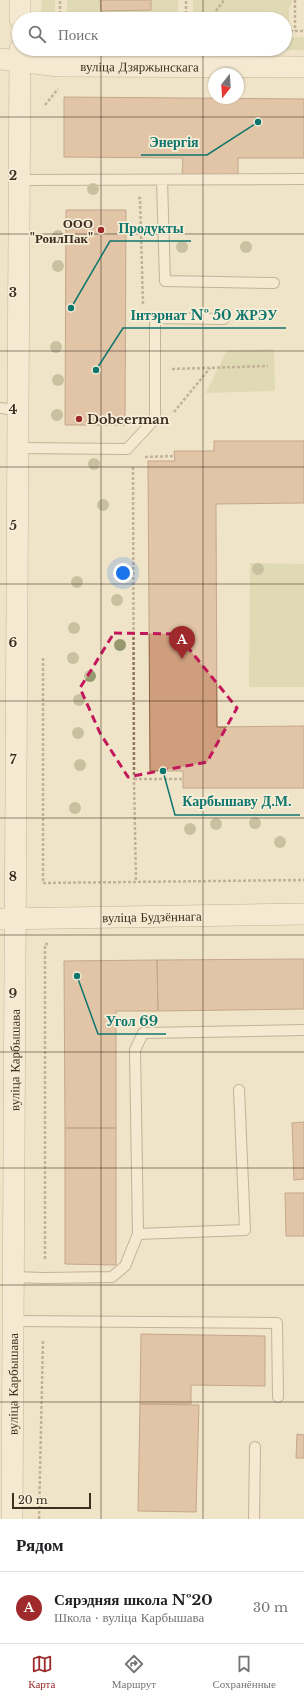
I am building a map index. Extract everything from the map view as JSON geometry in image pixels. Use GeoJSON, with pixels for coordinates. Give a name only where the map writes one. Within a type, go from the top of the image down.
{"type":"FeatureCollection","features":[{"type":"Feature","properties":{"kind":"street"},"geometry":{"type":"LineString","coordinates":[[20,0],[20,12]]}},
{"type":"Feature","properties":{"kind":"street","name":"вуліца Дзяржынскага"},"geometry":{"type":"LineString","coordinates":[[13,57],[58,66],[304,67]]}},
{"type":"Feature","properties":{"kind":"street","name":"вуліца Карбышава"},"geometry":{"type":"LineString","coordinates":[[12,1519],[6,1449],[13,1321],[8,919],[18,448],[9,409],[19,180],[13,57]]}},
{"type":"Feature","properties":{"kind":"street","name":"вуліца Будзённага"},"geometry":{"type":"LineString","coordinates":[[8,919],[304,914]]}},
{"type":"Feature","properties":{"kind":"lane"},"geometry":{"type":"LineString","coordinates":[[19,180],[304,179]]}},
{"type":"Feature","properties":{"kind":"lane"},"geometry":{"type":"LineString","coordinates":[[162,180],[165,281],[274,283]]}},
{"type":"Feature","properties":{"kind":"lane"},"geometry":{"type":"LineString","coordinates":[[18,448],[127,449],[155,419],[155,318],[224,319]]}},
{"type":"Feature","properties":{"kind":"lane"},"geometry":{"type":"LineString","coordinates":[[13,1277],[112,1277],[125,1266],[138,1234],[135,1050],[143,1034],[304,1030]]}},
{"type":"Feature","properties":{"kind":"lane"},"geometry":{"type":"LineString","coordinates":[[138,1234],[244,1230],[239,1090]]}},
{"type":"Feature","properties":{"kind":"lane"},"geometry":{"type":"LineString","coordinates":[[13,1321],[277,1322],[278,1397]]}},
{"type":"Feature","properties":{"kind":"lane"},"geometry":{"type":"LineString","coordinates":[[254,1519],[255,1447]]}},
{"type":"Feature","properties":{"kind":"path"},"geometry":{"type":"LineString","coordinates":[[60,0],[60,12]]}},
{"type":"Feature","properties":{"kind":"path"},"geometry":{"type":"LineString","coordinates":[[186,0],[186,12]]}},
{"type":"Feature","properties":{"kind":"path"},"geometry":{"type":"LineString","coordinates":[[215,12],[224,0]]}},
{"type":"Feature","properties":{"kind":"path"},"geometry":{"type":"LineString","coordinates":[[295,0],[295,31],[304,31]]}},
{"type":"Feature","properties":{"kind":"path"},"geometry":{"type":"LineString","coordinates":[[132,198],[140,198],[143,304],[155,318]]}},
{"type":"Feature","properties":{"kind":"path"},"geometry":{"type":"LineString","coordinates":[[155,369],[268,366]]}},
{"type":"Feature","properties":{"kind":"path"},"geometry":{"type":"LineString","coordinates":[[155,419],[167,419],[211,368]]}},
{"type":"Feature","properties":{"kind":"path"},"geometry":{"type":"LineString","coordinates":[[142,457],[175,456]]}},
{"type":"Feature","properties":{"kind":"path"},"geometry":{"type":"LineString","coordinates":[[136,882],[132,467],[137,462]]}},
{"type":"Feature","properties":{"kind":"path"},"geometry":{"type":"LineString","coordinates":[[134,779],[183,779]]}},
{"type":"Feature","properties":{"kind":"path"},"geometry":{"type":"LineString","coordinates":[[43,883],[304,880]]}},
{"type":"Feature","properties":{"kind":"path"},"geometry":{"type":"LineString","coordinates":[[45,944],[45,1278]]}},
{"type":"Feature","properties":{"kind":"path"},"geometry":{"type":"LineString","coordinates":[[39,1519],[44,1321]]}},
{"type":"Feature","properties":{"kind":"highlighted area"},"geometry":{"type":"Polygon","coordinates":[[[114,633],[177,634],[237,708],[207,762],[128,777],[100,733],[80,688],[114,633]]]}},
{"type":"Feature","properties":{"kind":"green space"},"geometry":{"type":"Polygon","coordinates":[[[42,0],[55,0],[54,12],[41,12],[42,0]]]}},
{"type":"Feature","properties":{"kind":"green space"},"geometry":{"type":"Polygon","coordinates":[[[67,0],[178,0],[178,12],[67,12],[67,0]]]}},
{"type":"Feature","properties":{"kind":"green space"},"geometry":{"type":"Polygon","coordinates":[[[193,0],[293,0],[289,12],[193,12],[193,0]]]}},
{"type":"Feature","properties":{"kind":"green space"},"geometry":{"type":"Polygon","coordinates":[[[292,37],[304,37],[304,50],[292,50],[292,37]]]}},
{"type":"Feature","properties":{"kind":"green space"},"geometry":{"type":"Polygon","coordinates":[[[274,349],[275,391],[206,393],[227,350],[274,349]]]}},
{"type":"Feature","properties":{"kind":"green space"},"geometry":{"type":"Polygon","coordinates":[[[250,563],[304,564],[304,687],[249,687],[250,563]]]}},
{"type":"Feature","properties":{"kind":"building"},"geometry":{"type":"Polygon","coordinates":[[[100,0],[151,0],[151,10],[101,11],[100,0]]]}},
{"type":"Feature","properties":{"kind":"building"},"geometry":{"type":"Polygon","coordinates":[[[64,97],[208,98],[208,104],[244,104],[244,98],[304,99],[304,158],[238,158],[238,175],[182,175],[183,158],[64,157],[64,97]]]}},
{"type":"Feature","properties":{"kind":"building"},"geometry":{"type":"Polygon","coordinates":[[[66,210],[126,210],[125,425],[65,425],[66,210]]]}},
{"type":"Feature","properties":{"kind":"building"},"geometry":{"type":"Polygon","coordinates":[[[214,441],[304,441],[304,503],[216,504],[217,727],[304,726],[304,788],[183,788],[183,771],[150,771],[148,461],[175,461],[174,451],[214,451],[214,441]]]}},
{"type":"Feature","properties":{"kind":"building"},"geometry":{"type":"Polygon","coordinates":[[[304,959],[304,1009],[158,1011],[157,960],[304,959]]]}},
{"type":"Feature","properties":{"kind":"building"},"geometry":{"type":"Polygon","coordinates":[[[157,960],[158,1011],[116,1011],[116,1128],[65,1128],[64,961],[157,960]]]}},
{"type":"Feature","properties":{"kind":"building"},"geometry":{"type":"Polygon","coordinates":[[[304,1122],[304,1179],[294,1180],[292,1123],[304,1122]]]}},
{"type":"Feature","properties":{"kind":"building"},"geometry":{"type":"Polygon","coordinates":[[[65,1128],[116,1128],[116,1265],[65,1264],[65,1128]]]}},
{"type":"Feature","properties":{"kind":"building"},"geometry":{"type":"Polygon","coordinates":[[[285,1193],[304,1193],[304,1236],[286,1236],[285,1193]]]}},
{"type":"Feature","properties":{"kind":"building"},"geometry":{"type":"Polygon","coordinates":[[[141,1334],[265,1336],[265,1386],[191,1385],[191,1404],[140,1404],[141,1334]]]}},
{"type":"Feature","properties":{"kind":"building"},"geometry":{"type":"Polygon","coordinates":[[[140,1404],[199,1405],[196,1512],[138,1511],[140,1404]]]}},
{"type":"Feature","properties":{"kind":"building"},"geometry":{"type":"Polygon","coordinates":[[[297,1434],[304,1435],[304,1458],[296,1458],[297,1434]]]}},
{"type":"Feature","properties":{"kind":"place","name":"Энергія"},"geometry":{"type":"Point","coordinates":[258,122]}},
{"type":"Feature","properties":{"kind":"place","name":"ООО \"РоилПак\""},"geometry":{"type":"Point","coordinates":[101,230]}},
{"type":"Feature","properties":{"kind":"place","name":"Продукты"},"geometry":{"type":"Point","coordinates":[71,308]}},
{"type":"Feature","properties":{"kind":"place","name":"Інтэрнат № 50 ЖРЭУ"},"geometry":{"type":"Point","coordinates":[96,370]}},
{"type":"Feature","properties":{"kind":"place","name":"Dobeerman"},"geometry":{"type":"Point","coordinates":[79,419]}},
{"type":"Feature","properties":{"kind":"place","name":"Сярэдняя школа №20"},"geometry":{"type":"Point","coordinates":[182,659]}},
{"type":"Feature","properties":{"kind":"place","name":"Карбышаву Д.М."},"geometry":{"type":"Point","coordinates":[163,771]}},
{"type":"Feature","properties":{"kind":"place","name":"Угол 69"},"geometry":{"type":"Point","coordinates":[77,976]}}]}
